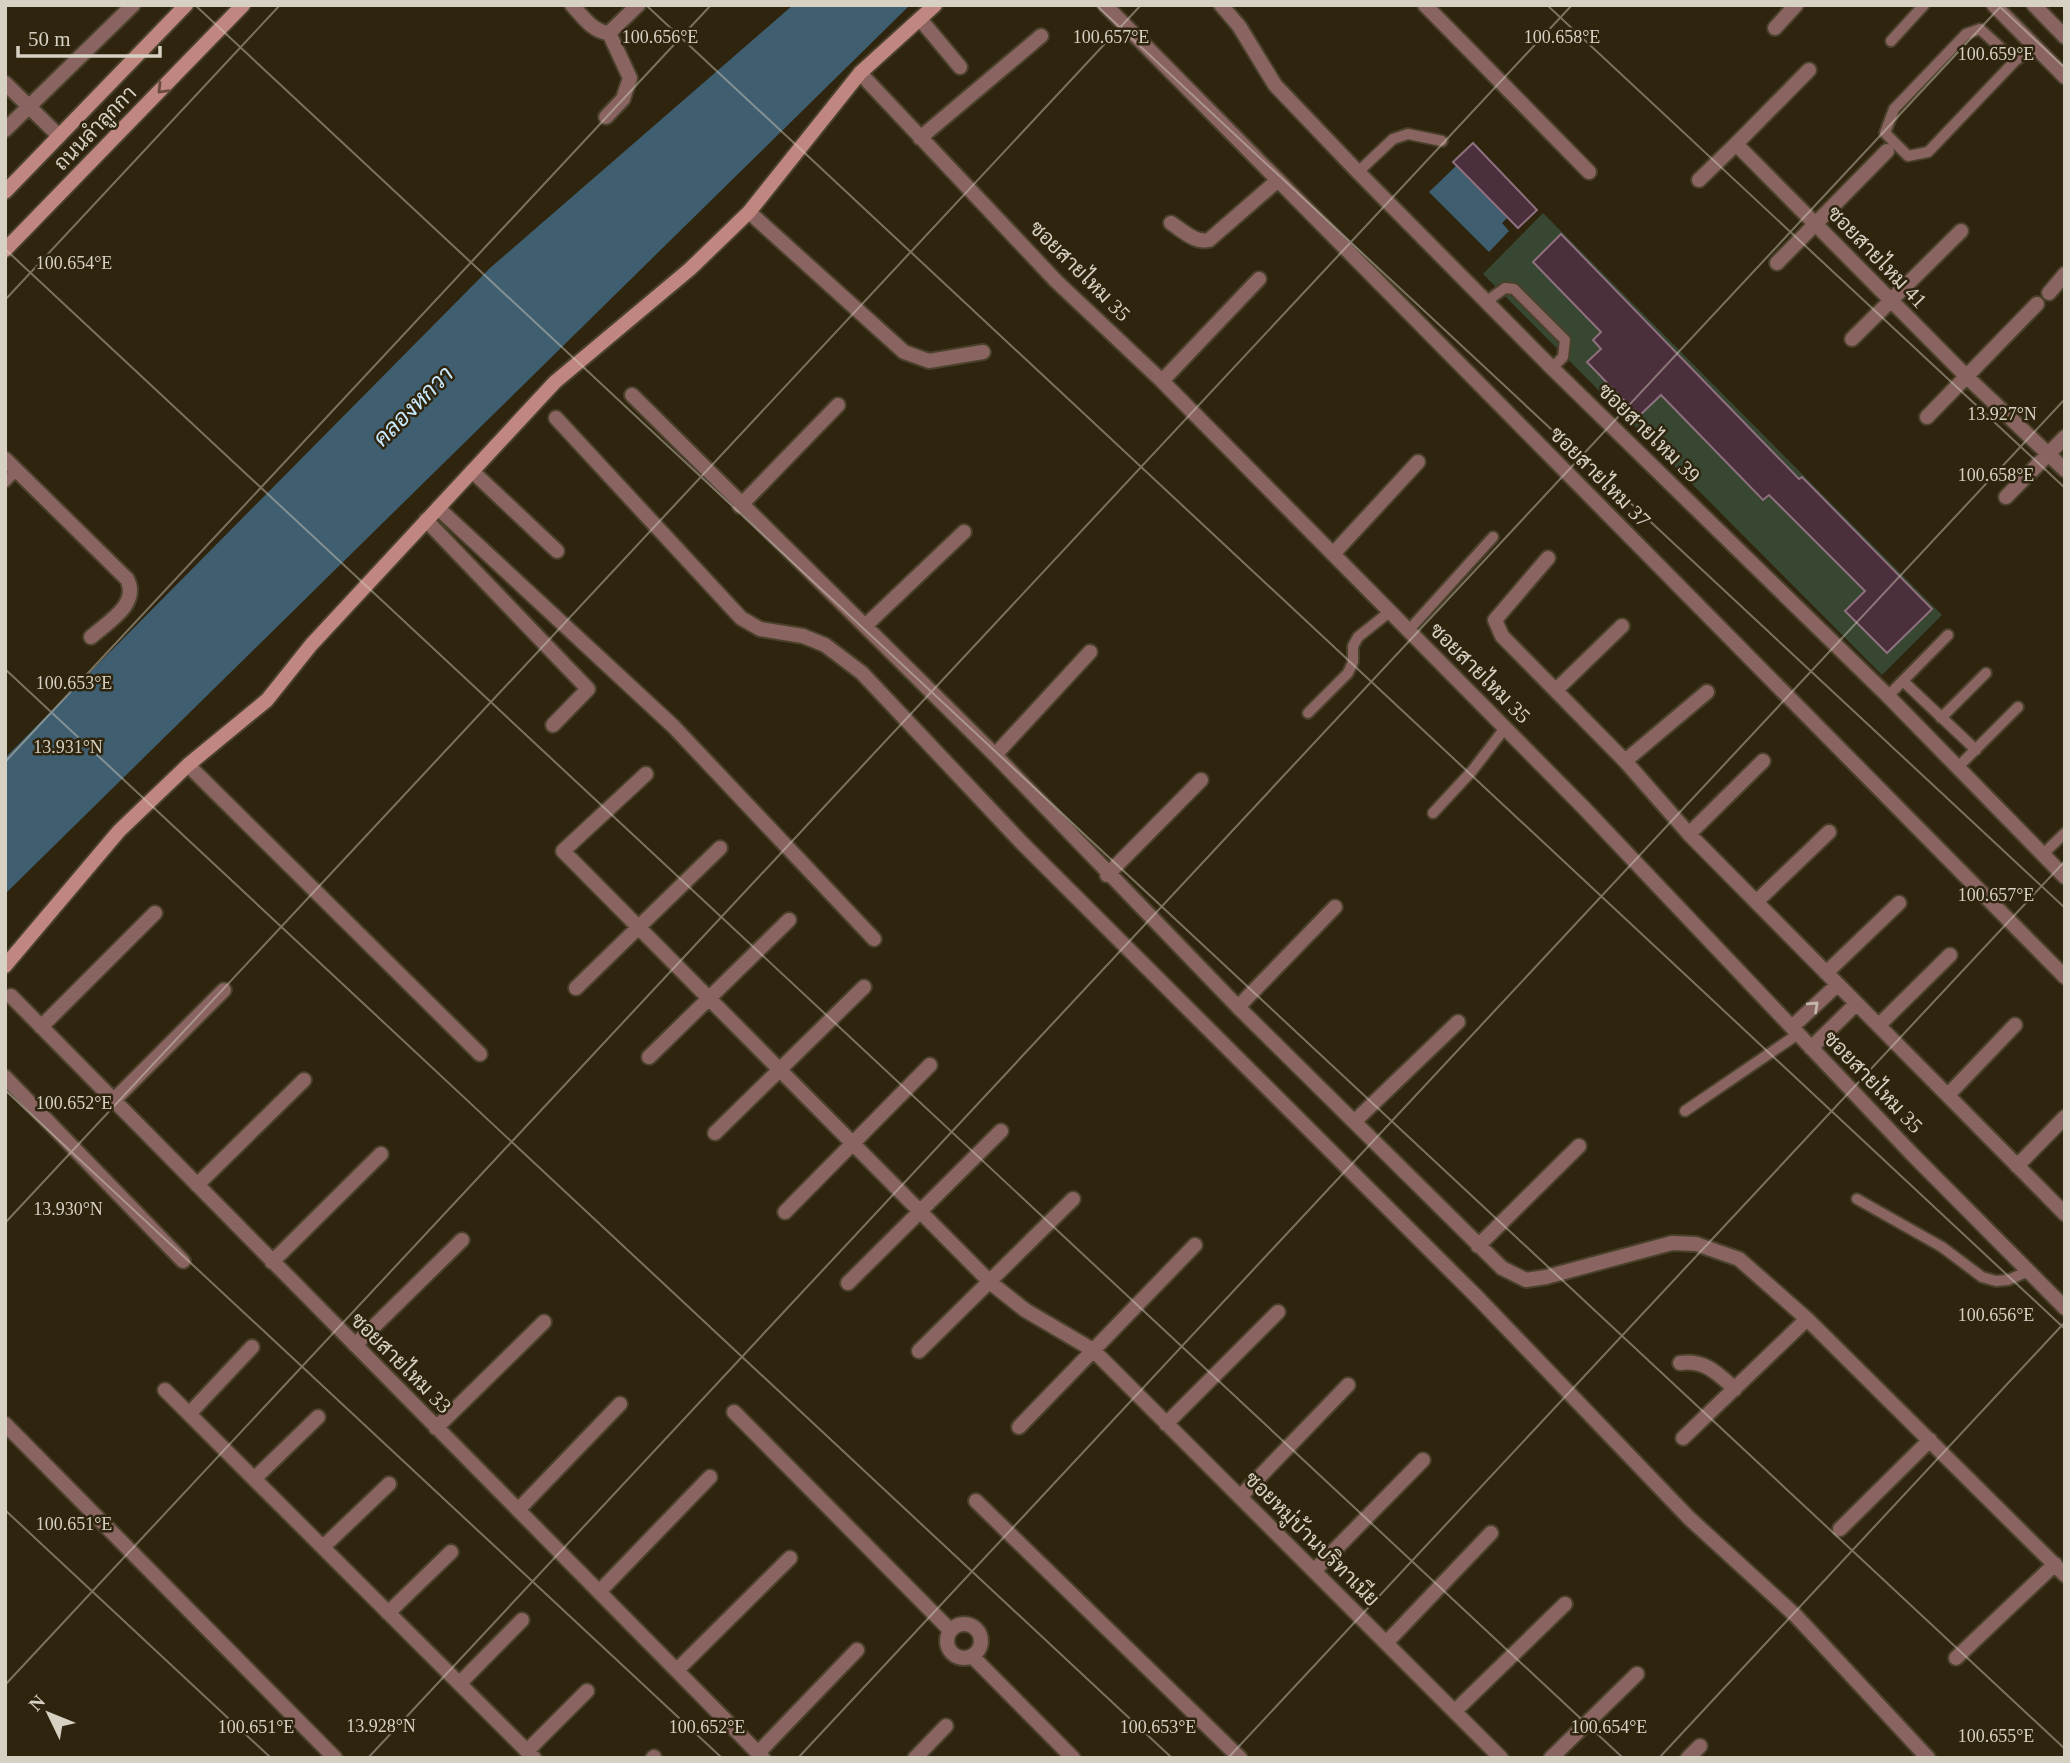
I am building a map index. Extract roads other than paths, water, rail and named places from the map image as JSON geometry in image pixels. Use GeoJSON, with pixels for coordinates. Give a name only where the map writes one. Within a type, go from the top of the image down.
{"type":"FeatureCollection","features":[{"type":"Feature","properties":{"kind":"street"},"geometry":{"type":"LineString","coordinates":[[5,130],[133,5]]}},
{"type":"Feature","properties":{"kind":"street","name":"ถนนลำลูกกา"},"geometry":{"type":"LineString","coordinates":[[5,192],[186,5]]}},
{"type":"Feature","properties":{"kind":"street","name":"ถนนลำลูกกา"},"geometry":{"type":"LineString","coordinates":[[5,250],[243,5]]}},
{"type":"Feature","properties":{"kind":"street"},"geometry":{"type":"LineString","coordinates":[[572,5],[602,33],[609,33],[638,5]]}},
{"type":"Feature","properties":{"kind":"street"},"geometry":{"type":"LineString","coordinates":[[5,966],[98,853],[188,765],[267,700],[311,645],[555,382],[690,270],[749,212],[860,73],[934,5]]}},
{"type":"Feature","properties":{"kind":"street","name":"ซอยสายไหม 37"},"geometry":{"type":"LineString","coordinates":[[1105,5],[2065,978]]}},
{"type":"Feature","properties":{"kind":"street","name":"ซอยสายไหม 39"},"geometry":{"type":"LineString","coordinates":[[1221,5],[1239,26],[1275,85],[1358,172],[1552,368],[1888,696],[2065,877]]}},
{"type":"Feature","properties":{"kind":"street"},"geometry":{"type":"LineString","coordinates":[[1425,5],[1589,172]]}},
{"type":"Feature","properties":{"kind":"street"},"geometry":{"type":"LineString","coordinates":[[1775,28],[1796,5]]}},
{"type":"Feature","properties":{"kind":"street"},"geometry":{"type":"LineString","coordinates":[[1994,5],[2065,77]]}},
{"type":"Feature","properties":{"kind":"street"},"geometry":{"type":"LineString","coordinates":[[2034,5],[2065,37]]}},
{"type":"Feature","properties":{"kind":"street"},"geometry":{"type":"LineString","coordinates":[[920,19],[960,67]]}},
{"type":"Feature","properties":{"kind":"street"},"geometry":{"type":"LineString","coordinates":[[606,117],[623,99],[630,78],[609,33]]}},
{"type":"Feature","properties":{"kind":"street"},"geometry":{"type":"LineString","coordinates":[[920,138],[1041,37]]}},
{"type":"Feature","properties":{"kind":"street"},"geometry":{"type":"LineString","coordinates":[[1699,180],[1809,70]]}},
{"type":"Feature","properties":{"kind":"street","name":"ซอยสายไหม 35"},"geometry":{"type":"LineString","coordinates":[[860,73],[1056,281],[1162,381],[1505,728],[1811,1048],[2064,1305]]}},
{"type":"Feature","properties":{"kind":"street"},"geometry":{"type":"LineString","coordinates":[[5,83],[59,136]]}},
{"type":"Feature","properties":{"kind":"street","name":"ซอยสายไหม 41"},"geometry":{"type":"LineString","coordinates":[[1736,144],[1890,301],[2065,470]]}},
{"type":"Feature","properties":{"kind":"street"},"geometry":{"type":"LineString","coordinates":[[1777,263],[1887,151]]}},
{"type":"Feature","properties":{"kind":"street"},"geometry":{"type":"LineString","coordinates":[[1171,223],[1194,238],[1209,240],[1277,181]]}},
{"type":"Feature","properties":{"kind":"street"},"geometry":{"type":"LineString","coordinates":[[749,212],[904,352],[929,361],[983,352]]}},
{"type":"Feature","properties":{"kind":"street"},"geometry":{"type":"LineString","coordinates":[[1852,339],[1961,230]]}},
{"type":"Feature","properties":{"kind":"street"},"geometry":{"type":"LineString","coordinates":[[2049,293],[2065,274]]}},
{"type":"Feature","properties":{"kind":"street"},"geometry":{"type":"LineString","coordinates":[[1162,381],[1259,279]]}},
{"type":"Feature","properties":{"kind":"street"},"geometry":{"type":"LineString","coordinates":[[1927,417],[2036,304]]}},
{"type":"Feature","properties":{"kind":"street"},"geometry":{"type":"LineString","coordinates":[[632,395],[740,506],[995,755],[1107,875],[1502,1268],[1526,1280],[1672,1243],[1696,1244],[1739,1259],[1807,1319],[2060,1569],[1956,1658]]}},
{"type":"Feature","properties":{"kind":"street"},"geometry":{"type":"LineString","coordinates":[[740,506],[838,405]]}},
{"type":"Feature","properties":{"kind":"street"},"geometry":{"type":"LineString","coordinates":[[556,418],[741,618],[760,629],[803,636],[825,645],[862,673],[1022,843],[1478,1298],[1689,1518],[1796,1616],[1928,1758]]}},
{"type":"Feature","properties":{"kind":"street"},"geometry":{"type":"LineString","coordinates":[[2006,497],[2065,437]]}},
{"type":"Feature","properties":{"kind":"street"},"geometry":{"type":"LineString","coordinates":[[5,459],[127,579],[131,588],[130,599],[91,638]]}},
{"type":"Feature","properties":{"kind":"street"},"geometry":{"type":"LineString","coordinates":[[1333,554],[1418,462]]}},
{"type":"Feature","properties":{"kind":"street"},"geometry":{"type":"LineString","coordinates":[[472,471],[557,551]]}},
{"type":"Feature","properties":{"kind":"street"},"geometry":{"type":"LineString","coordinates":[[438,508],[673,726],[874,939]]}},
{"type":"Feature","properties":{"kind":"street"},"geometry":{"type":"LineString","coordinates":[[426,520],[588,689],[553,725]]}},
{"type":"Feature","properties":{"kind":"street"},"geometry":{"type":"LineString","coordinates":[[865,626],[964,532]]}},
{"type":"Feature","properties":{"kind":"street"},"geometry":{"type":"LineString","coordinates":[[1548,558],[1494,620],[1502,636],[1625,761],[1689,834],[2065,1214]]}},
{"type":"Feature","properties":{"kind":"street"},"geometry":{"type":"LineString","coordinates":[[1556,690],[1622,626]]}},
{"type":"Feature","properties":{"kind":"street"},"geometry":{"type":"LineString","coordinates":[[995,755],[1090,652]]}},
{"type":"Feature","properties":{"kind":"street"},"geometry":{"type":"LineString","coordinates":[[1625,761],[1707,692]]}},
{"type":"Feature","properties":{"kind":"street"},"geometry":{"type":"LineString","coordinates":[[1689,834],[1763,761]]}},
{"type":"Feature","properties":{"kind":"street"},"geometry":{"type":"LineString","coordinates":[[188,765],[480,1054]]}},
{"type":"Feature","properties":{"kind":"street","name":"ซอยหมู่บ้านบริทาเนีย"},"geometry":{"type":"LineString","coordinates":[[646,774],[563,851],[989,1282],[1024,1310],[1093,1350],[1501,1758]]}},
{"type":"Feature","properties":{"kind":"street"},"geometry":{"type":"LineString","coordinates":[[1107,875],[1201,780]]}},
{"type":"Feature","properties":{"kind":"street"},"geometry":{"type":"LineString","coordinates":[[1756,902],[1829,832]]}},
{"type":"Feature","properties":{"kind":"street"},"geometry":{"type":"LineString","coordinates":[[576,988],[720,848]]}},
{"type":"Feature","properties":{"kind":"street"},"geometry":{"type":"LineString","coordinates":[[1826,973],[1899,902]]}},
{"type":"Feature","properties":{"kind":"street"},"geometry":{"type":"LineString","coordinates":[[1238,1007],[1335,907]]}},
{"type":"Feature","properties":{"kind":"street"},"geometry":{"type":"LineString","coordinates":[[41,1027],[155,913]]}},
{"type":"Feature","properties":{"kind":"street"},"geometry":{"type":"LineString","coordinates":[[649,1057],[789,920]]}},
{"type":"Feature","properties":{"kind":"street"},"geometry":{"type":"LineString","coordinates":[[1879,1025],[1951,955]]}},
{"type":"Feature","properties":{"kind":"street"},"geometry":{"type":"LineString","coordinates":[[1795,1031],[1837,985]]}},
{"type":"Feature","properties":{"kind":"street"},"geometry":{"type":"LineString","coordinates":[[715,1133],[864,987]]}},
{"type":"Feature","properties":{"kind":"street"},"geometry":{"type":"LineString","coordinates":[[114,1100],[224,990]]}},
{"type":"Feature","properties":{"kind":"street","name":"ซอยสายไหม 33"},"geometry":{"type":"LineString","coordinates":[[11,996],[760,1755]]}},
{"type":"Feature","properties":{"kind":"street"},"geometry":{"type":"LineString","coordinates":[[1811,1048],[1856,1004]]}},
{"type":"Feature","properties":{"kind":"street"},"geometry":{"type":"LineString","coordinates":[[1356,1120],[1458,1022]]}},
{"type":"Feature","properties":{"kind":"street"},"geometry":{"type":"LineString","coordinates":[[1948,1095],[2015,1026]]}},
{"type":"Feature","properties":{"kind":"street"},"geometry":{"type":"LineString","coordinates":[[785,1212],[930,1065]]}},
{"type":"Feature","properties":{"kind":"street"},"geometry":{"type":"LineString","coordinates":[[5,1077],[183,1261]]}},
{"type":"Feature","properties":{"kind":"street"},"geometry":{"type":"LineString","coordinates":[[197,1185],[304,1080]]}},
{"type":"Feature","properties":{"kind":"street"},"geometry":{"type":"LineString","coordinates":[[2017,1166],[2065,1117]]}},
{"type":"Feature","properties":{"kind":"street"},"geometry":{"type":"LineString","coordinates":[[848,1283],[1001,1131]]}},
{"type":"Feature","properties":{"kind":"street"},"geometry":{"type":"LineString","coordinates":[[1478,1246],[1579,1146]]}},
{"type":"Feature","properties":{"kind":"street"},"geometry":{"type":"LineString","coordinates":[[272,1262],[381,1154]]}},
{"type":"Feature","properties":{"kind":"street"},"geometry":{"type":"LineString","coordinates":[[919,1351],[1073,1199]]}},
{"type":"Feature","properties":{"kind":"street"},"geometry":{"type":"LineString","coordinates":[[355,1346],[462,1240]]}},
{"type":"Feature","properties":{"kind":"street"},"geometry":{"type":"LineString","coordinates":[[1018,1427],[1195,1245]]}},
{"type":"Feature","properties":{"kind":"street"},"geometry":{"type":"LineString","coordinates":[[1166,1424],[1278,1312]]}},
{"type":"Feature","properties":{"kind":"street"},"geometry":{"type":"LineString","coordinates":[[1683,1438],[1807,1319]]}},
{"type":"Feature","properties":{"kind":"street"},"geometry":{"type":"LineString","coordinates":[[436,1428],[544,1322]]}},
{"type":"Feature","properties":{"kind":"street"},"geometry":{"type":"LineString","coordinates":[[189,1414],[252,1347]]}},
{"type":"Feature","properties":{"kind":"street"},"geometry":{"type":"LineString","coordinates":[[1679,1363],[1696,1361],[1707,1365],[1735,1389]]}},
{"type":"Feature","properties":{"kind":"street"},"geometry":{"type":"LineString","coordinates":[[1240,1497],[1348,1385]]}},
{"type":"Feature","properties":{"kind":"street"},"geometry":{"type":"LineString","coordinates":[[165,1390],[530,1754],[587,1691]]}},
{"type":"Feature","properties":{"kind":"street"},"geometry":{"type":"LineString","coordinates":[[518,1510],[621,1404]]}},
{"type":"Feature","properties":{"kind":"street"},"geometry":{"type":"LineString","coordinates":[[734,1412],[950,1630]]}},
{"type":"Feature","properties":{"kind":"street"},"geometry":{"type":"LineString","coordinates":[[254,1479],[318,1416]]}},
{"type":"Feature","properties":{"kind":"street"},"geometry":{"type":"LineString","coordinates":[[5,1424],[335,1758]]}},
{"type":"Feature","properties":{"kind":"street"},"geometry":{"type":"LineString","coordinates":[[1840,1529],[1930,1440]]}},
{"type":"Feature","properties":{"kind":"street"},"geometry":{"type":"LineString","coordinates":[[1314,1571],[1423,1460]]}},
{"type":"Feature","properties":{"kind":"street"},"geometry":{"type":"LineString","coordinates":[[599,1591],[710,1477]]}},
{"type":"Feature","properties":{"kind":"street"},"geometry":{"type":"LineString","coordinates":[[323,1547],[389,1484]]}},
{"type":"Feature","properties":{"kind":"street"},"geometry":{"type":"LineString","coordinates":[[976,1501],[1240,1758]]}},
{"type":"Feature","properties":{"kind":"street"},"geometry":{"type":"LineString","coordinates":[[1386,1643],[1491,1533]]}},
{"type":"Feature","properties":{"kind":"street"},"geometry":{"type":"LineString","coordinates":[[388,1613],[451,1552]]}},
{"type":"Feature","properties":{"kind":"street"},"geometry":{"type":"LineString","coordinates":[[677,1670],[790,1558]]}},
{"type":"Feature","properties":{"kind":"street"},"geometry":{"type":"LineString","coordinates":[[1455,1711],[1565,1604]]}},
{"type":"Feature","properties":{"kind":"street"},"geometry":{"type":"LineString","coordinates":[[460,1683],[522,1620]]}},
{"type":"Feature","properties":{"kind":"street"},"geometry":{"type":"LineString","coordinates":[[962,1623],[969,1624],[979,1632],[981,1645],[972,1656],[966,1658],[953,1654],[947,1643],[950,1630],[962,1623]]}},
{"type":"Feature","properties":{"kind":"street"},"geometry":{"type":"LineString","coordinates":[[760,1755],[857,1650]]}},
{"type":"Feature","properties":{"kind":"street"},"geometry":{"type":"LineString","coordinates":[[972,1656],[1073,1758]]}},
{"type":"Feature","properties":{"kind":"street"},"geometry":{"type":"LineString","coordinates":[[1551,1758],[1637,1674]]}},
{"type":"Feature","properties":{"kind":"street"},"geometry":{"type":"LineString","coordinates":[[915,1758],[946,1726]]}},
{"type":"Feature","properties":{"kind":"street"},"geometry":{"type":"LineString","coordinates":[[1688,1758],[1700,1746]]}},
{"type":"Feature","properties":{"kind":"lane"},"geometry":{"type":"LineString","coordinates":[[1891,41],[1924,5]]}},
{"type":"Feature","properties":{"kind":"lane"},"geometry":{"type":"LineString","coordinates":[[2015,61],[1980,29],[1966,34],[1894,109],[1885,133],[1908,156],[1928,152],[2015,61],[2034,47]]}},
{"type":"Feature","properties":{"kind":"lane"},"geometry":{"type":"LineString","coordinates":[[1358,172],[1393,139],[1408,134],[1442,141]]}},
{"type":"Feature","properties":{"kind":"lane"},"geometry":{"type":"LineString","coordinates":[[1487,301],[1504,288],[1514,289],[1565,340],[1563,357],[1552,368]]}},
{"type":"Feature","properties":{"kind":"lane"},"geometry":{"type":"LineString","coordinates":[[5,482],[16,470]]}},
{"type":"Feature","properties":{"kind":"lane"},"geometry":{"type":"LineString","coordinates":[[1408,631],[1493,537]]}},
{"type":"Feature","properties":{"kind":"lane"},"geometry":{"type":"LineString","coordinates":[[1308,713],[1348,673],[1353,662],[1353,646],[1358,637],[1388,612]]}},
{"type":"Feature","properties":{"kind":"lane"},"geometry":{"type":"LineString","coordinates":[[1888,696],[1948,635]]}},
{"type":"Feature","properties":{"kind":"lane"},"geometry":{"type":"LineString","coordinates":[[1941,718],[1986,673]]}},
{"type":"Feature","properties":{"kind":"lane"},"geometry":{"type":"LineString","coordinates":[[1903,681],[1976,750]]}},
{"type":"Feature","properties":{"kind":"lane"},"geometry":{"type":"LineString","coordinates":[[1957,768],[2018,707]]}},
{"type":"Feature","properties":{"kind":"lane"},"geometry":{"type":"LineString","coordinates":[[1433,813],[1472,771],[1505,728]]}},
{"type":"Feature","properties":{"kind":"lane"},"geometry":{"type":"LineString","coordinates":[[2043,854],[2065,833]]}},
{"type":"Feature","properties":{"kind":"lane"},"geometry":{"type":"LineString","coordinates":[[1685,1111],[1795,1031]]}},
{"type":"Feature","properties":{"kind":"lane"},"geometry":{"type":"LineString","coordinates":[[1857,1199],[1942,1247],[1983,1277],[1996,1281],[2008,1280],[2029,1271]]}},
{"type":"Feature","properties":{"kind":"water","name":"คลองหกวา"},"geometry":{"type":"Polygon","coordinates":[[[793,5],[910,5],[5,894],[5,758],[490,268],[793,5]]]}},
{"type":"Feature","properties":{"kind":"water"},"geometry":{"type":"Polygon","coordinates":[[[1457,165],[1508,217],[1502,223],[1509,231],[1489,252],[1429,192],[1457,165]]]}}]}
